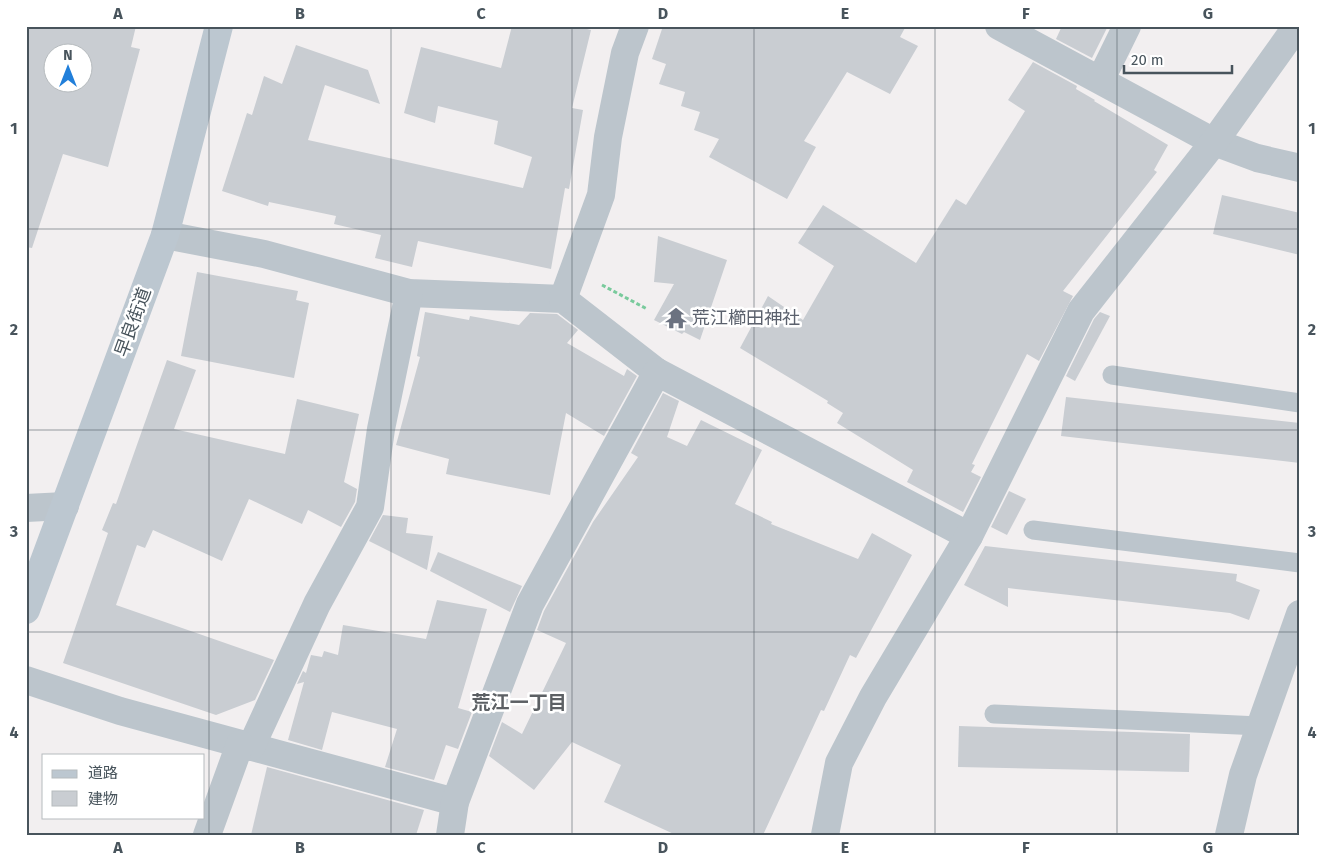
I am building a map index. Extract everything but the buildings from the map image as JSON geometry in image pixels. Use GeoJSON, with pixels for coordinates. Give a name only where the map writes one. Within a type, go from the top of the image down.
{"type":"FeatureCollection","features":[{"type":"Feature","properties":{"kind":"street","name":"早良街道"},"geometry":{"type":"LineString","coordinates":[[26,610],[165,235],[219,26]]}},
{"type":"Feature","properties":{"kind":"street"},"geometry":{"type":"LineString","coordinates":[[563,299],[601,195],[612,119],[625,53],[635,26]]}},
{"type":"Feature","properties":{"kind":"street"},"geometry":{"type":"LineString","coordinates":[[999,26],[1101,79],[1214,142],[1257,158],[1300,168]]}},
{"type":"Feature","properties":{"kind":"street"},"geometry":{"type":"LineString","coordinates":[[1101,79],[1127,26]]}},
{"type":"Feature","properties":{"kind":"street"},"geometry":{"type":"LineString","coordinates":[[825,835],[839,763],[873,697],[970,536],[1081,311],[1214,142],[1297,26]]}},
{"type":"Feature","properties":{"kind":"street"},"geometry":{"type":"LineString","coordinates":[[165,235],[264,254],[410,293],[563,299],[657,372],[970,536]]}},
{"type":"Feature","properties":{"kind":"street"},"geometry":{"type":"LineString","coordinates":[[207,835],[246,745],[317,604],[370,507],[381,428],[410,293]]}},
{"type":"Feature","properties":{"kind":"street"},"geometry":{"type":"LineString","coordinates":[[450,835],[455,802],[530,604],[657,372]]}},
{"type":"Feature","properties":{"kind":"street"},"geometry":{"type":"LineString","coordinates":[[26,508],[65,506]]}},
{"type":"Feature","properties":{"kind":"street"},"geometry":{"type":"LineString","coordinates":[[1229,835],[1243,775],[1300,614]]}},
{"type":"Feature","properties":{"kind":"street"},"geometry":{"type":"LineString","coordinates":[[26,680],[120,711],[455,802]]}},
{"type":"Feature","properties":{"kind":"lane"},"geometry":{"type":"LineString","coordinates":[[1112,375],[1300,403]]}},
{"type":"Feature","properties":{"kind":"lane"},"geometry":{"type":"LineString","coordinates":[[1033,530],[1300,564]]}},
{"type":"Feature","properties":{"kind":"lane"},"geometry":{"type":"LineString","coordinates":[[994,714],[1260,726]]}},
{"type":"Feature","properties":{"kind":"path"},"geometry":{"type":"LineString","coordinates":[[598,283],[647,309]]}},
{"type":"Feature","properties":{"kind":"place","name":"荒江櫛田神社"},"geometry":{"type":"Point","coordinates":[676,318]}},
{"type":"Feature","properties":{"kind":"district","name":"荒江一丁目"},"geometry":{"type":"Point","coordinates":[519,702]}}]}
